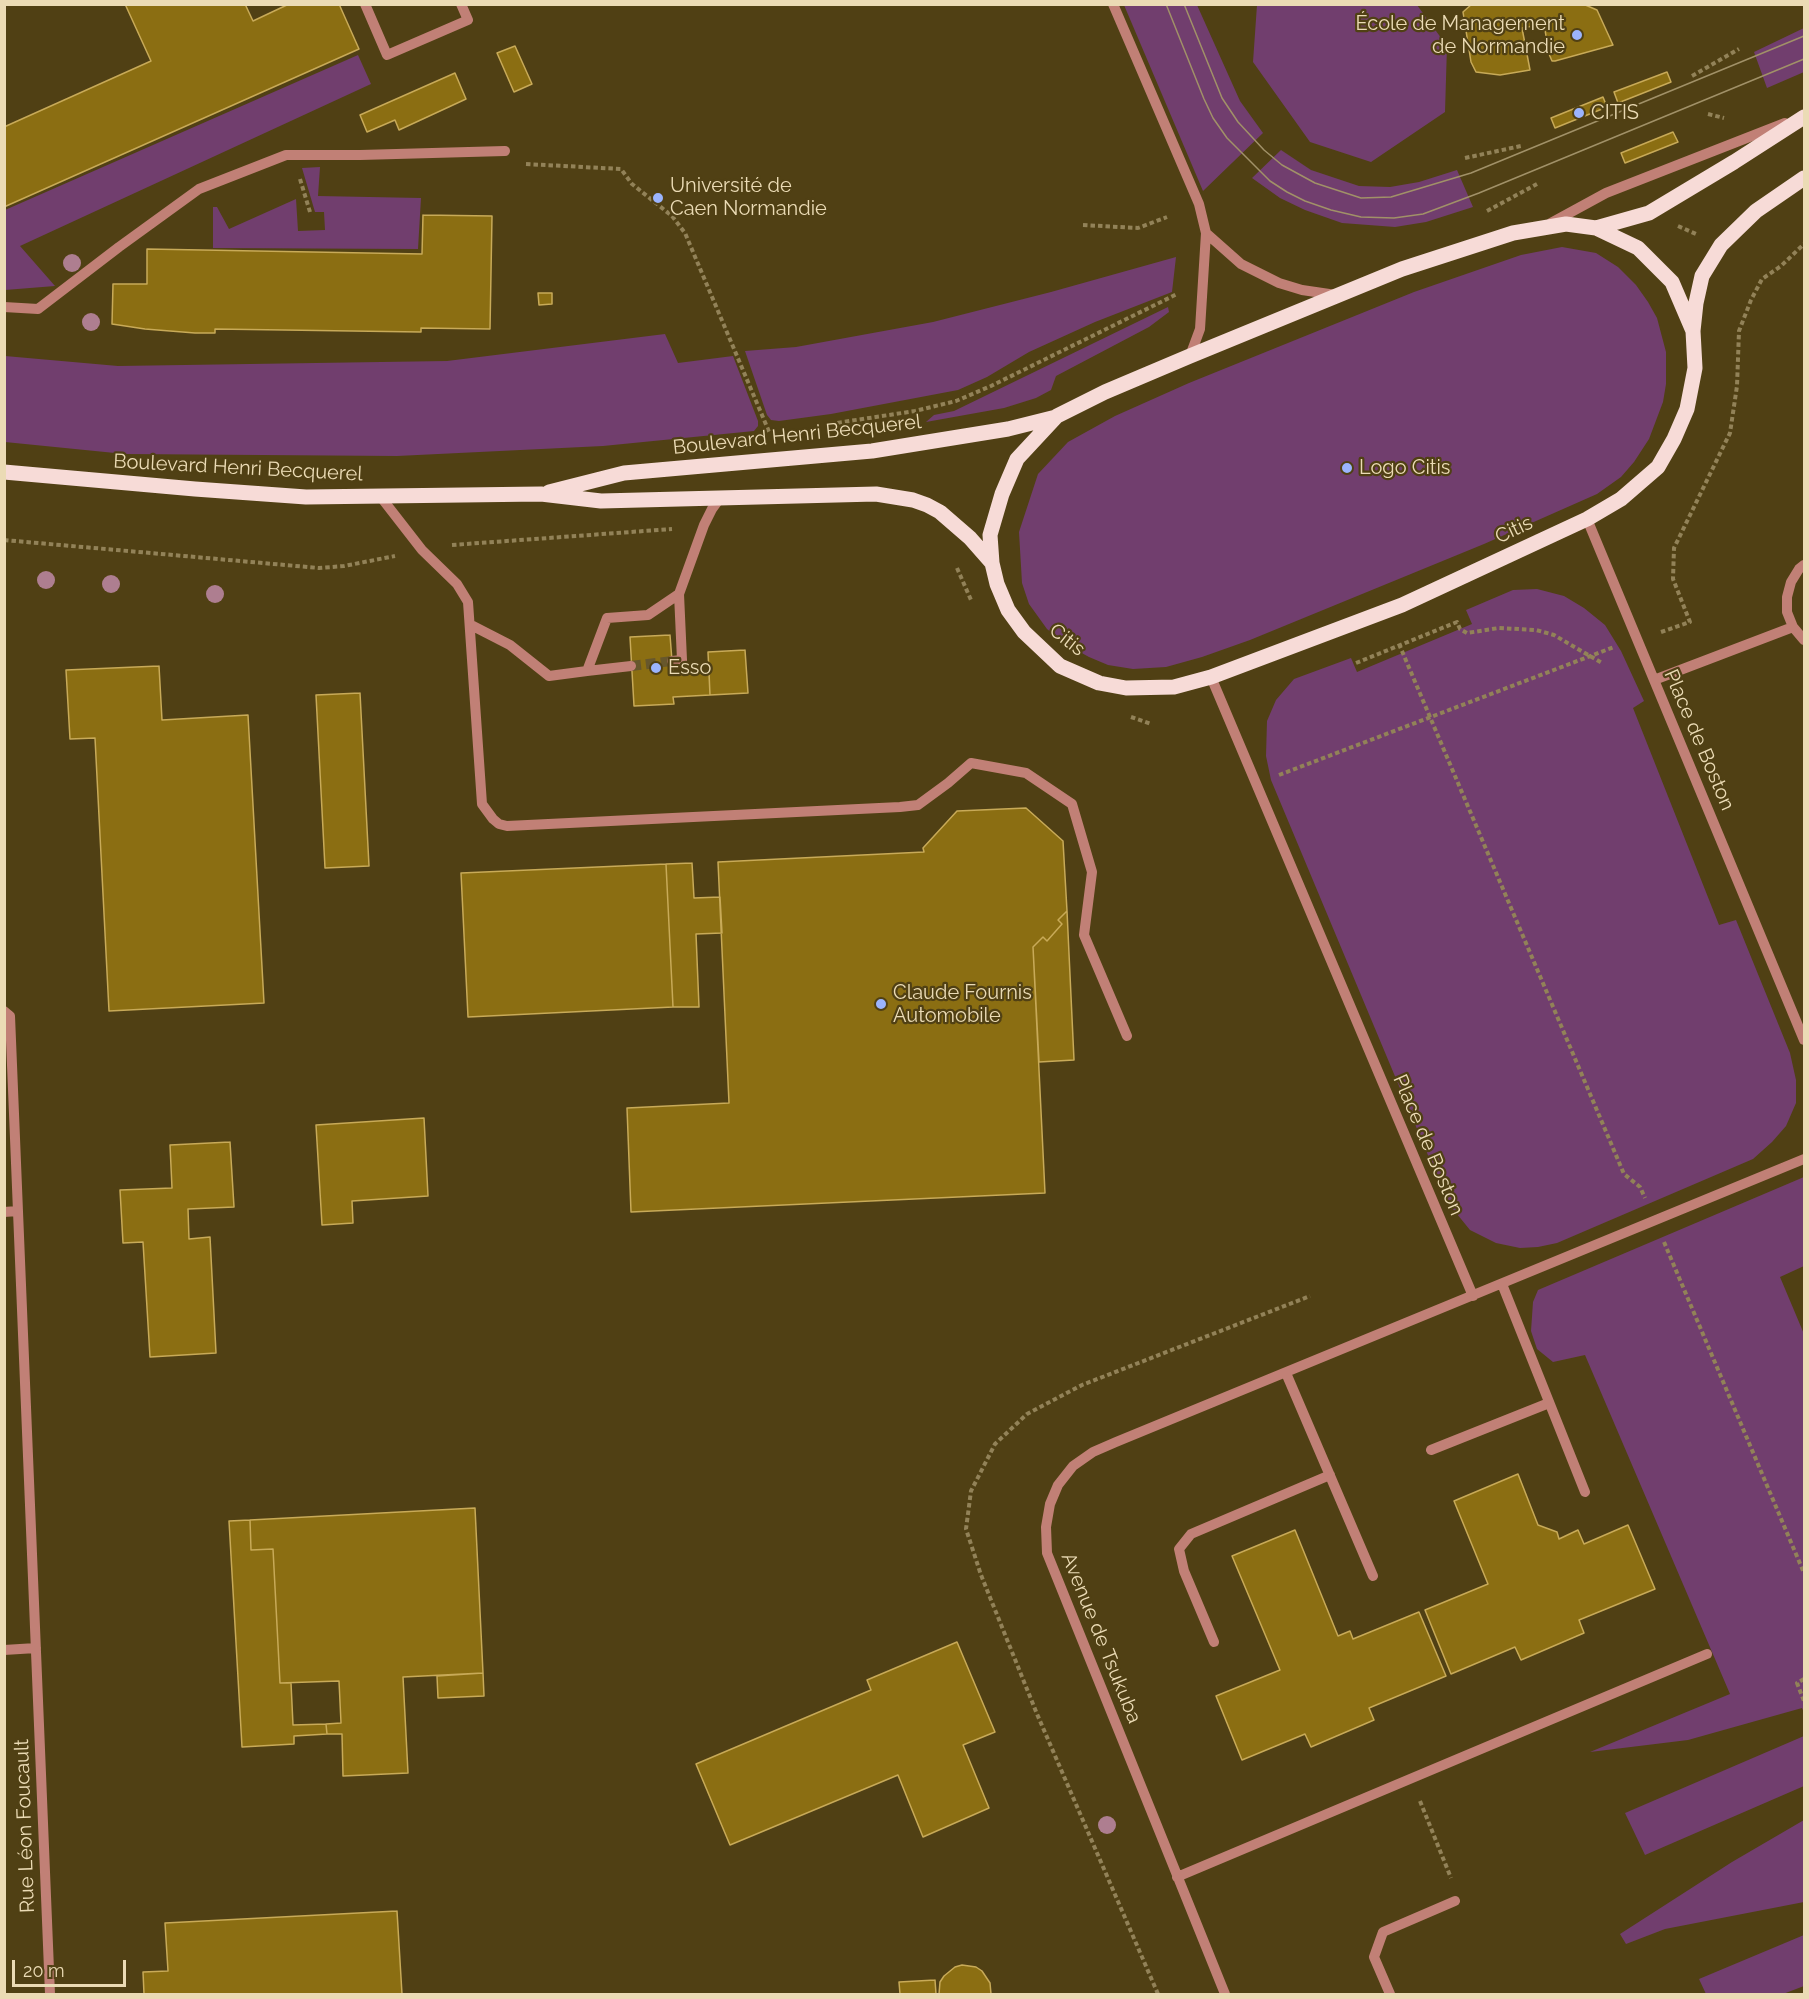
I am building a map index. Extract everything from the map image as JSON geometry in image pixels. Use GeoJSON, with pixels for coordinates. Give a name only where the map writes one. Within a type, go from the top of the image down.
{"type":"FeatureCollection","features":[{"type":"Feature","properties":{"kind":"main road"},"geometry":{"type":"LineString","coordinates":[[1596,228],[1649,213],[1734,162],[1804,116]]}},
{"type":"Feature","properties":{"kind":"main road"},"geometry":{"type":"LineString","coordinates":[[1694,331],[1696,303],[1702,276],[1721,245],[1756,211],[1804,178]]}},
{"type":"Feature","properties":{"kind":"main road","name":"Citis"},"geometry":{"type":"LineString","coordinates":[[1596,228],[1566,224],[1513,233],[1402,269],[1105,392],[1057,416],[1017,459],[1002,494],[990,535],[992,563],[997,584],[1008,610],[1024,632],[1060,666],[1098,683],[1126,688],[1174,687],[1211,677],[1402,605],[1587,519],[1621,499],[1658,467],[1688,409],[1695,368],[1694,331]]}},
{"type":"Feature","properties":{"kind":"main road"},"geometry":{"type":"LineString","coordinates":[[1596,228],[1638,248],[1672,282],[1694,331]]}},
{"type":"Feature","properties":{"kind":"main road","name":"Boulevard Henri Becquerel"},"geometry":{"type":"LineString","coordinates":[[541,494],[624,473],[872,451],[1008,429],[1057,416]]}},
{"type":"Feature","properties":{"kind":"main road","name":"Boulevard Henri Becquerel"},"geometry":{"type":"LineString","coordinates":[[4,472],[306,497],[541,494],[601,501],[876,495],[913,500],[927,505],[954,523],[992,563]]}},
{"type":"Feature","properties":{"kind":"street"},"geometry":{"type":"LineString","coordinates":[[364,4],[387,55],[468,20],[461,4]]}},
{"type":"Feature","properties":{"kind":"street"},"geometry":{"type":"LineString","coordinates":[[1113,4],[1199,204],[1206,233],[1200,329],[1190,356]]}},
{"type":"Feature","properties":{"kind":"street"},"geometry":{"type":"LineString","coordinates":[[1544,228],[1606,193],[1804,116]]}},
{"type":"Feature","properties":{"kind":"street"},"geometry":{"type":"LineString","coordinates":[[4,307],[38,309],[199,189],[286,155],[505,151]]}},
{"type":"Feature","properties":{"kind":"street"},"geometry":{"type":"LineString","coordinates":[[1206,233],[1241,264],[1280,283],[1302,290],[1336,295]]}},
{"type":"Feature","properties":{"kind":"street"},"geometry":{"type":"LineString","coordinates":[[381,496],[422,550],[457,584],[468,602],[482,804],[499,824],[507,826],[900,807],[918,805],[971,763],[1026,773],[1072,804],[1092,872],[1084,935],[1127,1036]]}},
{"type":"Feature","properties":{"kind":"street"},"geometry":{"type":"LineString","coordinates":[[672,661],[682,660],[679,594],[704,525],[720,498]]}},
{"type":"Feature","properties":{"kind":"street","name":"Place de Boston"},"geometry":{"type":"LineString","coordinates":[[1587,519],[1804,1040]]}},
{"type":"Feature","properties":{"kind":"street"},"geometry":{"type":"LineString","coordinates":[[1804,565],[1791,582],[1787,597],[1787,612],[1793,627],[1804,640]]}},
{"type":"Feature","properties":{"kind":"street"},"geometry":{"type":"LineString","coordinates":[[587,671],[607,618],[648,615],[679,594]]}},
{"type":"Feature","properties":{"kind":"street"},"geometry":{"type":"LineString","coordinates":[[471,624],[510,645],[549,676],[631,666]]}},
{"type":"Feature","properties":{"kind":"street"},"geometry":{"type":"LineString","coordinates":[[1654,680],[1793,627]]}},
{"type":"Feature","properties":{"kind":"street","name":"Place de Boston"},"geometry":{"type":"LineString","coordinates":[[1211,677],[1473,1296]]}},
{"type":"Feature","properties":{"kind":"street","name":"Rue Léon Foucault"},"geometry":{"type":"LineString","coordinates":[[4,1011],[10,1016],[50,1995]]}},
{"type":"Feature","properties":{"kind":"street"},"geometry":{"type":"LineString","coordinates":[[1473,1296],[1804,1159]]}},
{"type":"Feature","properties":{"kind":"street"},"geometry":{"type":"LineString","coordinates":[[4,1212],[18,1211]]}},
{"type":"Feature","properties":{"kind":"street"},"geometry":{"type":"LineString","coordinates":[[1502,1284],[1585,1492]]}},
{"type":"Feature","properties":{"kind":"street","name":"Avenue de Tsukuba"},"geometry":{"type":"LineString","coordinates":[[1225,1995],[1047,1552],[1046,1527],[1050,1504],[1058,1485],[1073,1466],[1093,1452],[1473,1296]]}},
{"type":"Feature","properties":{"kind":"street"},"geometry":{"type":"LineString","coordinates":[[1286,1373],[1374,1576]]}},
{"type":"Feature","properties":{"kind":"street"},"geometry":{"type":"LineString","coordinates":[[1431,1450],[1549,1403]]}},
{"type":"Feature","properties":{"kind":"street"},"geometry":{"type":"LineString","coordinates":[[1214,1642],[1184,1571],[1179,1550],[1191,1534],[1330,1475]]}},
{"type":"Feature","properties":{"kind":"street"},"geometry":{"type":"LineString","coordinates":[[4,1650],[36,1648]]}},
{"type":"Feature","properties":{"kind":"street"},"geometry":{"type":"LineString","coordinates":[[1177,1877],[1707,1654]]}},
{"type":"Feature","properties":{"kind":"street"},"geometry":{"type":"LineString","coordinates":[[1390,1995],[1374,1957],[1383,1932],[1455,1901]]}},
{"type":"Feature","properties":{"kind":"path"},"geometry":{"type":"LineString","coordinates":[[1692,76],[1739,49]]}},
{"type":"Feature","properties":{"kind":"path"},"geometry":{"type":"LineString","coordinates":[[1708,114],[1725,118]]}},
{"type":"Feature","properties":{"kind":"path"},"geometry":{"type":"LineString","coordinates":[[1465,158],[1521,146]]}},
{"type":"Feature","properties":{"kind":"path"},"geometry":{"type":"LineString","coordinates":[[293,155],[310,212]]}},
{"type":"Feature","properties":{"kind":"path"},"geometry":{"type":"LineString","coordinates":[[556,167],[621,170],[632,184],[672,216],[685,233],[770,434],[782,432]]}},
{"type":"Feature","properties":{"kind":"path"},"geometry":{"type":"LineString","coordinates":[[1486,211],[1537,184]]}},
{"type":"Feature","properties":{"kind":"path"},"geometry":{"type":"LineString","coordinates":[[1083,225],[1137,228],[1167,217]]}},
{"type":"Feature","properties":{"kind":"path"},"geometry":{"type":"LineString","coordinates":[[1671,223],[1702,237]]}},
{"type":"Feature","properties":{"kind":"path"},"geometry":{"type":"LineString","coordinates":[[1653,635],[1690,622],[1673,579],[1674,548],[1730,433],[1737,386],[1739,331],[1762,279],[1781,266],[1804,244]]}},
{"type":"Feature","properties":{"kind":"path"},"geometry":{"type":"LineString","coordinates":[[825,425],[915,411],[956,401],[1183,291]]}},
{"type":"Feature","properties":{"kind":"path"},"geometry":{"type":"LineString","coordinates":[[456,544],[669,530]]}},
{"type":"Feature","properties":{"kind":"path"},"geometry":{"type":"LineString","coordinates":[[4,540],[320,568],[384,558]]}},
{"type":"Feature","properties":{"kind":"path"},"geometry":{"type":"LineString","coordinates":[[1356,663],[1457,622],[1467,633],[1499,628],[1536,630],[1554,635],[1602,663]]}},
{"type":"Feature","properties":{"kind":"path"},"geometry":{"type":"LineString","coordinates":[[1399,644],[1624,1174],[1640,1187],[1647,1204]]}},
{"type":"Feature","properties":{"kind":"path"},"geometry":{"type":"LineString","coordinates":[[1274,777],[1615,646]]}},
{"type":"Feature","properties":{"kind":"path"},"geometry":{"type":"LineString","coordinates":[[1662,1239],[1804,1573]]}},
{"type":"Feature","properties":{"kind":"path"},"geometry":{"type":"LineString","coordinates":[[1804,1679],[1797,1683],[1804,1701]]}},
{"type":"Feature","properties":{"kind":"path"},"geometry":{"type":"LineString","coordinates":[[1410,1779],[1453,1881],[1455,1901]]}},
{"type":"Feature","properties":{"kind":"shaded area"},"geometry":{"type":"Polygon","coordinates":[[[1124,5],[1197,5],[1240,101],[1263,133],[1203,191],[1124,5]]]}},
{"type":"Feature","properties":{"kind":"shaded area"},"geometry":{"type":"Polygon","coordinates":[[[1257,5],[1417,5],[1447,46],[1445,112],[1371,162],[1310,142],[1253,62],[1257,5]]]}},
{"type":"Feature","properties":{"kind":"shaded area"},"geometry":{"type":"Polygon","coordinates":[[[1804,28],[1804,72],[1767,88],[1754,52],[1804,28]]]}},
{"type":"Feature","properties":{"kind":"shaded area"},"geometry":{"type":"Polygon","coordinates":[[[358,55],[371,84],[20,246],[55,286],[5,290],[5,210],[358,55]]]}},
{"type":"Feature","properties":{"kind":"shaded area"},"geometry":{"type":"Polygon","coordinates":[[[1281,150],[1311,170],[1359,186],[1390,187],[1419,182],[1457,170],[1473,207],[1426,222],[1395,227],[1342,223],[1280,198],[1252,178],[1281,150]]]}},
{"type":"Feature","properties":{"kind":"shaded area"},"geometry":{"type":"Polygon","coordinates":[[[320,167],[318,196],[421,198],[418,249],[213,248],[213,207],[217,207],[229,229],[296,199],[298,231],[325,230],[324,212],[315,212],[302,168],[320,167]]]}},
{"type":"Feature","properties":{"kind":"shaded area"},"geometry":{"type":"Polygon","coordinates":[[[1562,247],[1596,253],[1618,267],[1636,285],[1657,318],[1666,352],[1666,384],[1663,402],[1649,439],[1621,477],[1597,494],[1484,544],[1250,640],[1166,667],[1133,669],[1108,665],[1089,657],[1067,645],[1047,629],[1029,604],[1022,583],[1019,532],[1038,474],[1068,442],[1115,416],[1189,383],[1414,292],[1521,255],[1562,247]]]}},
{"type":"Feature","properties":{"kind":"shaded area"},"geometry":{"type":"Polygon","coordinates":[[[1176,257],[1172,292],[1095,322],[1029,352],[987,377],[958,390],[831,414],[771,420],[767,415],[745,351],[796,347],[933,322],[1176,257]]]}},
{"type":"Feature","properties":{"kind":"shaded area"},"geometry":{"type":"Polygon","coordinates":[[[1168,307],[1169,312],[1149,327],[1056,376],[1051,390],[1036,398],[1004,408],[926,422],[934,415],[954,411],[1168,307]]]}},
{"type":"Feature","properties":{"kind":"shaded area"},"geometry":{"type":"Polygon","coordinates":[[[665,334],[678,363],[733,356],[758,421],[758,426],[754,431],[603,446],[397,456],[125,454],[5,442],[5,356],[118,366],[447,361],[665,334]]]}},
{"type":"Feature","properties":{"kind":"shaded area"},"geometry":{"type":"Polygon","coordinates":[[[1537,589],[1564,596],[1584,608],[1605,625],[1621,651],[1644,701],[1633,708],[1719,925],[1736,920],[1790,1053],[1796,1080],[1796,1103],[1786,1126],[1753,1159],[1557,1243],[1520,1248],[1496,1243],[1470,1230],[1448,1203],[1271,780],[1266,756],[1267,721],[1276,700],[1294,679],[1351,658],[1357,672],[1472,624],[1466,610],[1513,590],[1537,589]]]}},
{"type":"Feature","properties":{"kind":"shaded area"},"geometry":{"type":"Polygon","coordinates":[[[1804,1177],[1804,1266],[1780,1277],[1804,1334],[1804,1713],[1802,1708],[1688,1740],[1590,1752],[1730,1694],[1585,1355],[1553,1362],[1537,1349],[1531,1331],[1533,1302],[1538,1290],[1804,1177]]]}},
{"type":"Feature","properties":{"kind":"shaded area"},"geometry":{"type":"Polygon","coordinates":[[[1804,1736],[1804,1786],[1645,1855],[1625,1813],[1804,1736]]]}},
{"type":"Feature","properties":{"kind":"shaded area"},"geometry":{"type":"Polygon","coordinates":[[[1804,1820],[1804,1902],[1665,1929],[1626,1944],[1620,1934],[1732,1862],[1804,1820]]]}},
{"type":"Feature","properties":{"kind":"shaded area"},"geometry":{"type":"Polygon","coordinates":[[[1804,1935],[1804,1986],[1783,1994],[1706,1994],[1699,1979],[1804,1935]]]}},
{"type":"Feature","properties":{"kind":"building"},"geometry":{"type":"Polygon","coordinates":[[[125,4],[245,4],[253,21],[289,4],[339,4],[359,49],[4,207],[4,127],[151,61],[125,4]]]}},
{"type":"Feature","properties":{"kind":"building","name":"École de Management de Normandie"},"geometry":{"type":"Polygon","coordinates":[[[1472,4],[1583,4],[1597,10],[1613,45],[1552,61],[1544,24],[1522,28],[1530,70],[1500,75],[1476,72],[1471,62],[1463,12],[1472,4]]]}},
{"type":"Feature","properties":{"kind":"building"},"geometry":{"type":"Polygon","coordinates":[[[515,46],[532,84],[514,92],[497,53],[515,46]]]}},
{"type":"Feature","properties":{"kind":"building","name":"CITIS"},"geometry":{"type":"Polygon","coordinates":[[[1667,72],[1671,82],[1618,103],[1614,92],[1667,72]]]}},
{"type":"Feature","properties":{"kind":"building"},"geometry":{"type":"Polygon","coordinates":[[[455,73],[466,99],[399,130],[395,120],[367,132],[360,115],[455,73]]]}},
{"type":"Feature","properties":{"kind":"building","name":"CITIS"},"geometry":{"type":"Polygon","coordinates":[[[1603,97],[1607,107],[1555,128],[1551,118],[1603,97]]]}},
{"type":"Feature","properties":{"kind":"building","name":"CITIS"},"geometry":{"type":"Polygon","coordinates":[[[1673,132],[1678,142],[1625,163],[1621,153],[1673,132]]]}},
{"type":"Feature","properties":{"kind":"building"},"geometry":{"type":"Polygon","coordinates":[[[423,215],[492,216],[490,329],[421,328],[421,332],[215,329],[215,333],[195,333],[112,324],[113,284],[147,284],[147,249],[422,254],[423,215]]]}},
{"type":"Feature","properties":{"kind":"building"},"geometry":{"type":"Polygon","coordinates":[[[538,293],[552,293],[552,304],[539,305],[538,293]]]}},
{"type":"Feature","properties":{"kind":"building"},"geometry":{"type":"Polygon","coordinates":[[[670,635],[673,674],[709,672],[710,695],[673,697],[674,704],[634,706],[630,637],[670,635]]]}},
{"type":"Feature","properties":{"kind":"building"},"geometry":{"type":"Polygon","coordinates":[[[745,650],[748,693],[710,695],[708,652],[745,650]]]}},
{"type":"Feature","properties":{"kind":"building"},"geometry":{"type":"Polygon","coordinates":[[[159,666],[162,720],[248,715],[264,1003],[109,1011],[95,738],[70,739],[66,670],[159,666]]]}},
{"type":"Feature","properties":{"kind":"building"},"geometry":{"type":"Polygon","coordinates":[[[360,693],[369,866],[325,868],[316,695],[360,693]]]}},
{"type":"Feature","properties":{"kind":"building","name":"Claude Fournis Automobile"},"geometry":{"type":"Polygon","coordinates":[[[1026,808],[1063,841],[1067,911],[1058,920],[1062,924],[1047,941],[1043,937],[1033,947],[1045,1193],[631,1212],[627,1108],[729,1103],[718,862],[924,852],[923,848],[957,811],[1026,808]]]}},
{"type":"Feature","properties":{"kind":"building"},"geometry":{"type":"Polygon","coordinates":[[[692,863],[694,898],[720,897],[722,933],[696,934],[699,1007],[673,1007],[666,864],[692,863]]]}},
{"type":"Feature","properties":{"kind":"building"},"geometry":{"type":"Polygon","coordinates":[[[666,864],[673,1007],[468,1017],[461,873],[666,864]]]}},
{"type":"Feature","properties":{"kind":"building"},"geometry":{"type":"Polygon","coordinates":[[[1067,911],[1074,1060],[1039,1062],[1033,947],[1043,937],[1047,941],[1062,924],[1058,920],[1067,911]]]}},
{"type":"Feature","properties":{"kind":"building"},"geometry":{"type":"Polygon","coordinates":[[[424,1118],[428,1196],[352,1201],[353,1223],[322,1225],[316,1125],[424,1118]]]}},
{"type":"Feature","properties":{"kind":"building"},"geometry":{"type":"Polygon","coordinates":[[[230,1142],[234,1207],[188,1209],[189,1239],[210,1237],[216,1353],[150,1357],[143,1242],[123,1243],[120,1190],[172,1188],[170,1145],[230,1142]]]}},
{"type":"Feature","properties":{"kind":"building"},"geometry":{"type":"Polygon","coordinates":[[[1518,1474],[1538,1525],[1557,1532],[1559,1539],[1578,1530],[1584,1544],[1628,1525],[1655,1589],[1579,1620],[1584,1633],[1521,1660],[1515,1647],[1451,1674],[1425,1610],[1488,1584],[1454,1501],[1518,1474]]]}},
{"type":"Feature","properties":{"kind":"building"},"geometry":{"type":"Polygon","coordinates":[[[475,1508],[483,1673],[403,1677],[408,1773],[343,1776],[342,1734],[327,1734],[326,1724],[341,1723],[339,1681],[280,1683],[273,1549],[251,1550],[250,1520],[475,1508]]]}},
{"type":"Feature","properties":{"kind":"building"},"geometry":{"type":"Polygon","coordinates":[[[250,1520],[251,1550],[273,1549],[280,1683],[291,1683],[293,1725],[326,1724],[327,1734],[294,1736],[294,1744],[242,1747],[229,1521],[250,1520]]]}},
{"type":"Feature","properties":{"kind":"building"},"geometry":{"type":"Polygon","coordinates":[[[1295,1530],[1338,1636],[1350,1631],[1353,1639],[1419,1612],[1446,1676],[1369,1708],[1374,1720],[1311,1747],[1305,1734],[1242,1760],[1216,1696],[1280,1670],[1232,1556],[1295,1530]]]}},
{"type":"Feature","properties":{"kind":"building"},"geometry":{"type":"Polygon","coordinates":[[[957,1642],[995,1732],[963,1745],[989,1808],[923,1837],[898,1775],[730,1845],[696,1764],[871,1690],[867,1680],[957,1642]]]}},
{"type":"Feature","properties":{"kind":"building"},"geometry":{"type":"Polygon","coordinates":[[[483,1673],[484,1696],[438,1698],[437,1676],[483,1673]]]}},
{"type":"Feature","properties":{"kind":"building"},"geometry":{"type":"Polygon","coordinates":[[[397,1911],[402,1994],[144,1994],[143,1972],[168,1971],[165,1923],[397,1911]]]}},
{"type":"Feature","properties":{"kind":"building"},"geometry":{"type":"Polygon","coordinates":[[[962,1965],[976,1967],[982,1971],[990,1983],[991,1994],[939,1994],[940,1982],[944,1976],[955,1967],[962,1965]]]}},
{"type":"Feature","properties":{"kind":"building"},"geometry":{"type":"Polygon","coordinates":[[[935,1980],[936,1994],[900,1994],[899,1982],[935,1980]]]}},
{"type":"Feature","properties":{"kind":"tunnel"},"geometry":{"type":"LineString","coordinates":[[631,666],[672,661]]}},
{"type":"Feature","properties":{"kind":"tram line"},"geometry":{"type":"LineString","coordinates":[[1166,4],[1204,99],[1213,118],[1227,138],[1270,181],[1287,192],[1331,210],[1361,217],[1394,218],[1423,214],[1804,59]]}},
{"type":"Feature","properties":{"kind":"tram line"},"geometry":{"type":"LineString","coordinates":[[1184,4],[1222,98],[1238,122],[1264,150],[1282,165],[1315,183],[1361,198],[1391,197],[1471,173],[1804,36]]}},
{"type":"Feature","properties":{"kind":"place","name":"École de Management de Normandie"},"geometry":{"type":"Point","coordinates":[1577,35]}},
{"type":"Feature","properties":{"kind":"place","name":"CITIS"},"geometry":{"type":"Point","coordinates":[1579,113]}},
{"type":"Feature","properties":{"kind":"place","name":"Université de Caen Normandie"},"geometry":{"type":"Point","coordinates":[658,198]}},
{"type":"Feature","properties":{"kind":"place","name":"Logo Citis"},"geometry":{"type":"Point","coordinates":[1347,468]}},
{"type":"Feature","properties":{"kind":"place","name":"Esso"},"geometry":{"type":"Point","coordinates":[656,668]}},
{"type":"Feature","properties":{"kind":"place","name":"Claude Fournis Automobile"},"geometry":{"type":"Point","coordinates":[881,1004]}}]}
